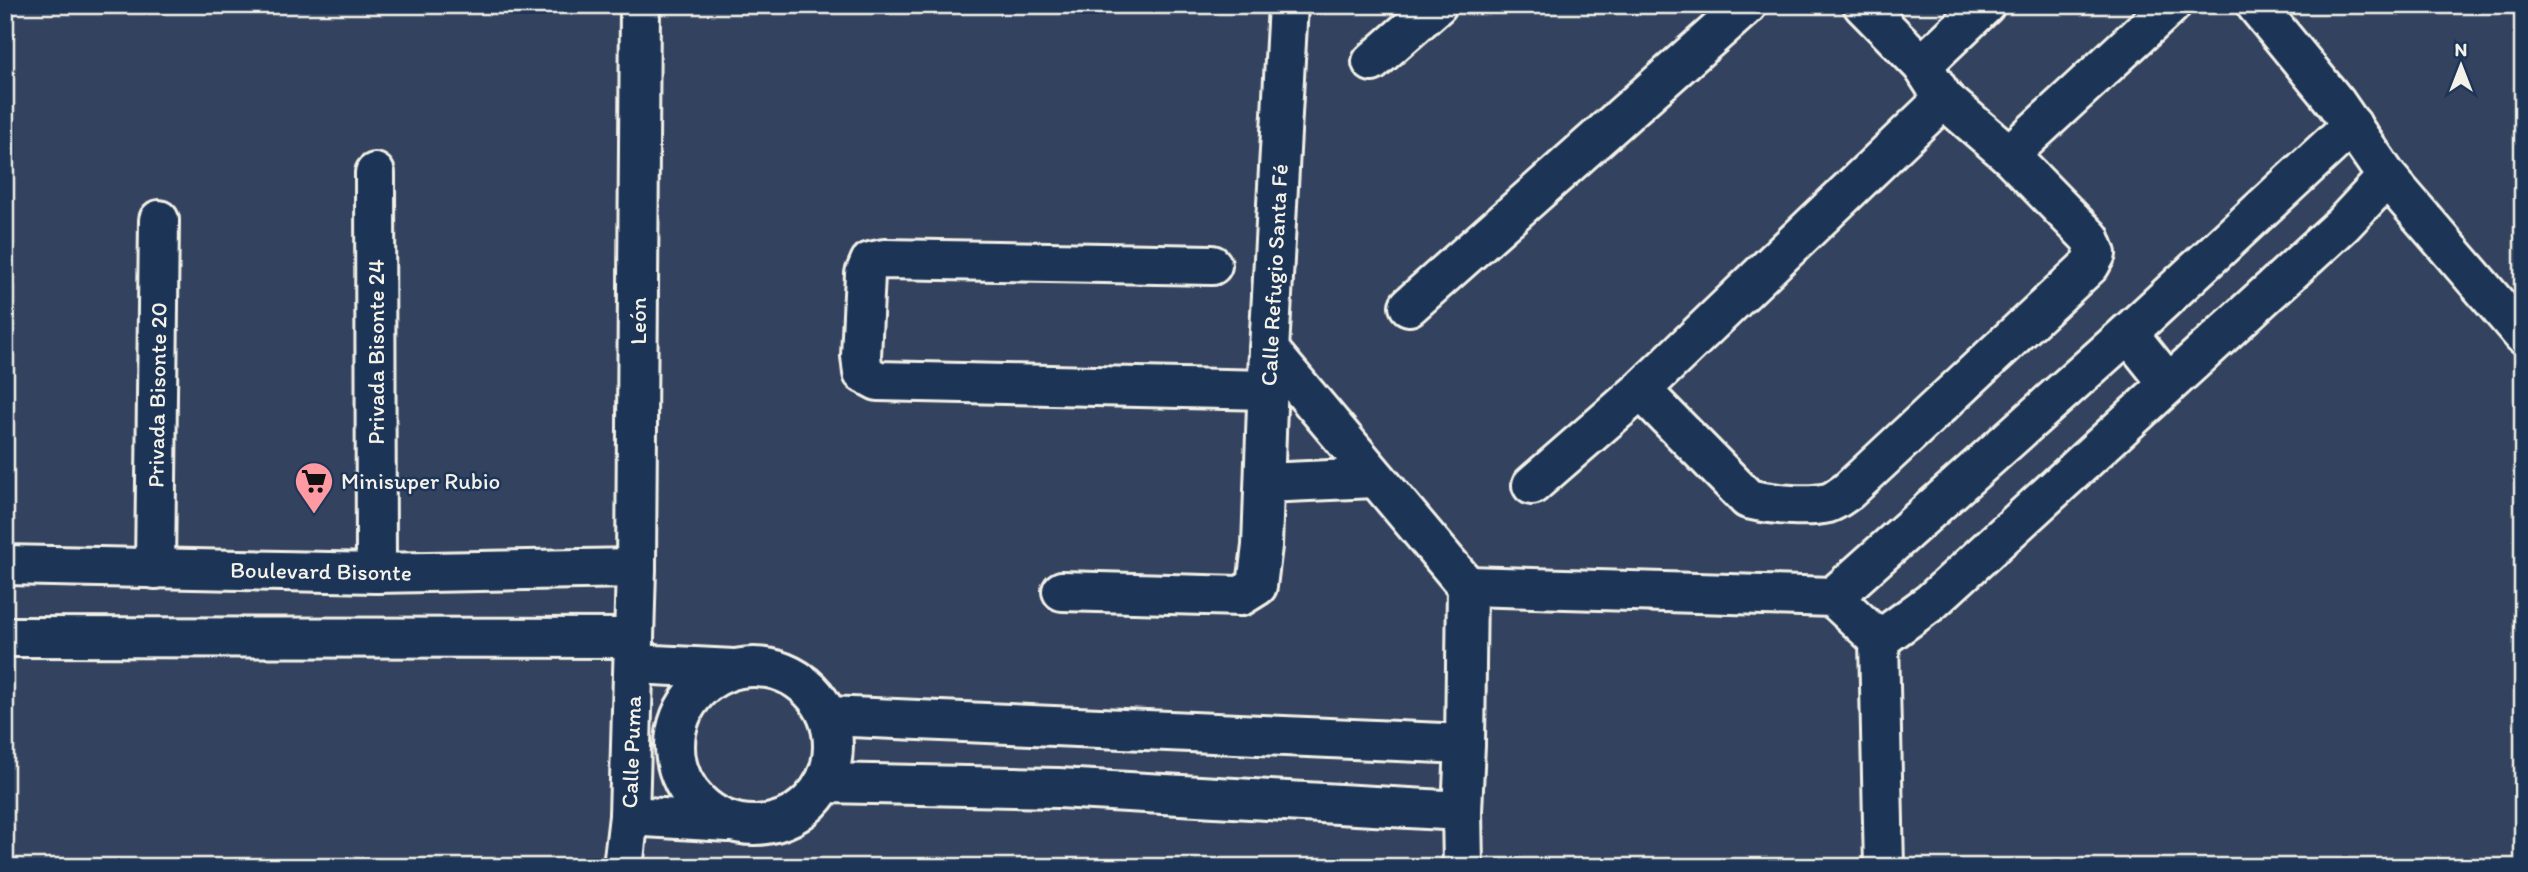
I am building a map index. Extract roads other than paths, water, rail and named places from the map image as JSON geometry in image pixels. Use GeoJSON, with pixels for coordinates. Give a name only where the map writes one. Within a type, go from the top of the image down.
{"type":"FeatureCollection","features":[{"type":"Feature","properties":{"kind":"street","name":"León"},"geometry":{"type":"LineString","coordinates":[[634,651],[640,5]]}},
{"type":"Feature","properties":{"kind":"street","name":"Calle Refugio Santa Fé"},"geometry":{"type":"LineString","coordinates":[[1062,591],[1241,596],[1257,586],[1262,546],[1269,350],[1288,5]]}},
{"type":"Feature","properties":{"kind":"street"},"geometry":{"type":"LineString","coordinates":[[1372,62],[1437,5]]}},
{"type":"Feature","properties":{"kind":"street"},"geometry":{"type":"LineString","coordinates":[[1409,306],[1747,5]]}},
{"type":"Feature","properties":{"kind":"street"},"geometry":{"type":"LineString","coordinates":[[1641,390],[1748,499],[1814,505],[1831,503],[1858,482],[2090,265],[2096,254],[2090,238],[2009,155],[1944,99],[1922,65],[1863,5]]}},
{"type":"Feature","properties":{"kind":"street"},"geometry":{"type":"LineString","coordinates":[[1922,65],[1985,5]]}},
{"type":"Feature","properties":{"kind":"street"},"geometry":{"type":"LineString","coordinates":[[2009,155],[2171,5]]}},
{"type":"Feature","properties":{"kind":"street"},"geometry":{"type":"LineString","coordinates":[[2256,5],[2336,103],[2387,177],[2523,335]]}},
{"type":"Feature","properties":{"kind":"street"},"geometry":{"type":"LineString","coordinates":[[1532,485],[1641,390],[1944,99]]}},
{"type":"Feature","properties":{"kind":"street"},"geometry":{"type":"LineString","coordinates":[[1833,597],[2128,333],[2352,125]]}},
{"type":"Feature","properties":{"kind":"street","name":"Privada Bisonte 24"},"geometry":{"type":"LineString","coordinates":[[375,173],[376,573]]}},
{"type":"Feature","properties":{"kind":"street"},"geometry":{"type":"LineString","coordinates":[[1879,640],[1931,602],[2343,224],[2387,177]]}},
{"type":"Feature","properties":{"kind":"street","name":"Privada Bisonte 20"},"geometry":{"type":"LineString","coordinates":[[155,569],[159,220]]}},
{"type":"Feature","properties":{"kind":"street"},"geometry":{"type":"LineString","coordinates":[[1212,265],[884,259],[870,262],[864,274],[861,356],[863,373],[878,381],[1268,390]]}},
{"type":"Feature","properties":{"kind":"street"},"geometry":{"type":"LineString","coordinates":[[2128,333],[2168,383]]}},
{"type":"Feature","properties":{"kind":"street"},"geometry":{"type":"LineString","coordinates":[[1269,350],[1467,586],[1463,867]]}},
{"type":"Feature","properties":{"kind":"street"},"geometry":{"type":"LineString","coordinates":[[1265,483],[1374,478]]}},
{"type":"Feature","properties":{"kind":"street","name":"Boulevard Bisonte"},"geometry":{"type":"LineString","coordinates":[[5,565],[376,573],[636,568]]}},
{"type":"Feature","properties":{"kind":"street"},"geometry":{"type":"LineString","coordinates":[[1467,586],[1833,597],[1879,640],[1884,867]]}},
{"type":"Feature","properties":{"kind":"street"},"geometry":{"type":"LineString","coordinates":[[5,637],[634,651],[734,669],[757,667],[780,671],[800,681],[817,696],[828,716],[834,738],[833,761],[825,783],[812,801],[794,815],[773,824],[751,826],[728,822],[629,816]]}},
{"type":"Feature","properties":{"kind":"street","name":"Calle Puma"},"geometry":{"type":"LineString","coordinates":[[623,867],[629,816],[634,651]]}},
{"type":"Feature","properties":{"kind":"street"},"geometry":{"type":"LineString","coordinates":[[728,822],[708,812],[691,796],[680,776],[674,754],[675,732],[682,710],[696,691],[713,677],[734,669]]}},
{"type":"Feature","properties":{"kind":"street"},"geometry":{"type":"LineString","coordinates":[[828,716],[1465,744]]}},
{"type":"Feature","properties":{"kind":"street"},"geometry":{"type":"LineString","coordinates":[[825,783],[1058,788],[1462,811]]}},
{"type":"Feature","properties":{"kind":"place","name":"Minisuper Rubio"},"geometry":{"type":"Point","coordinates":[314,515]}}]}
